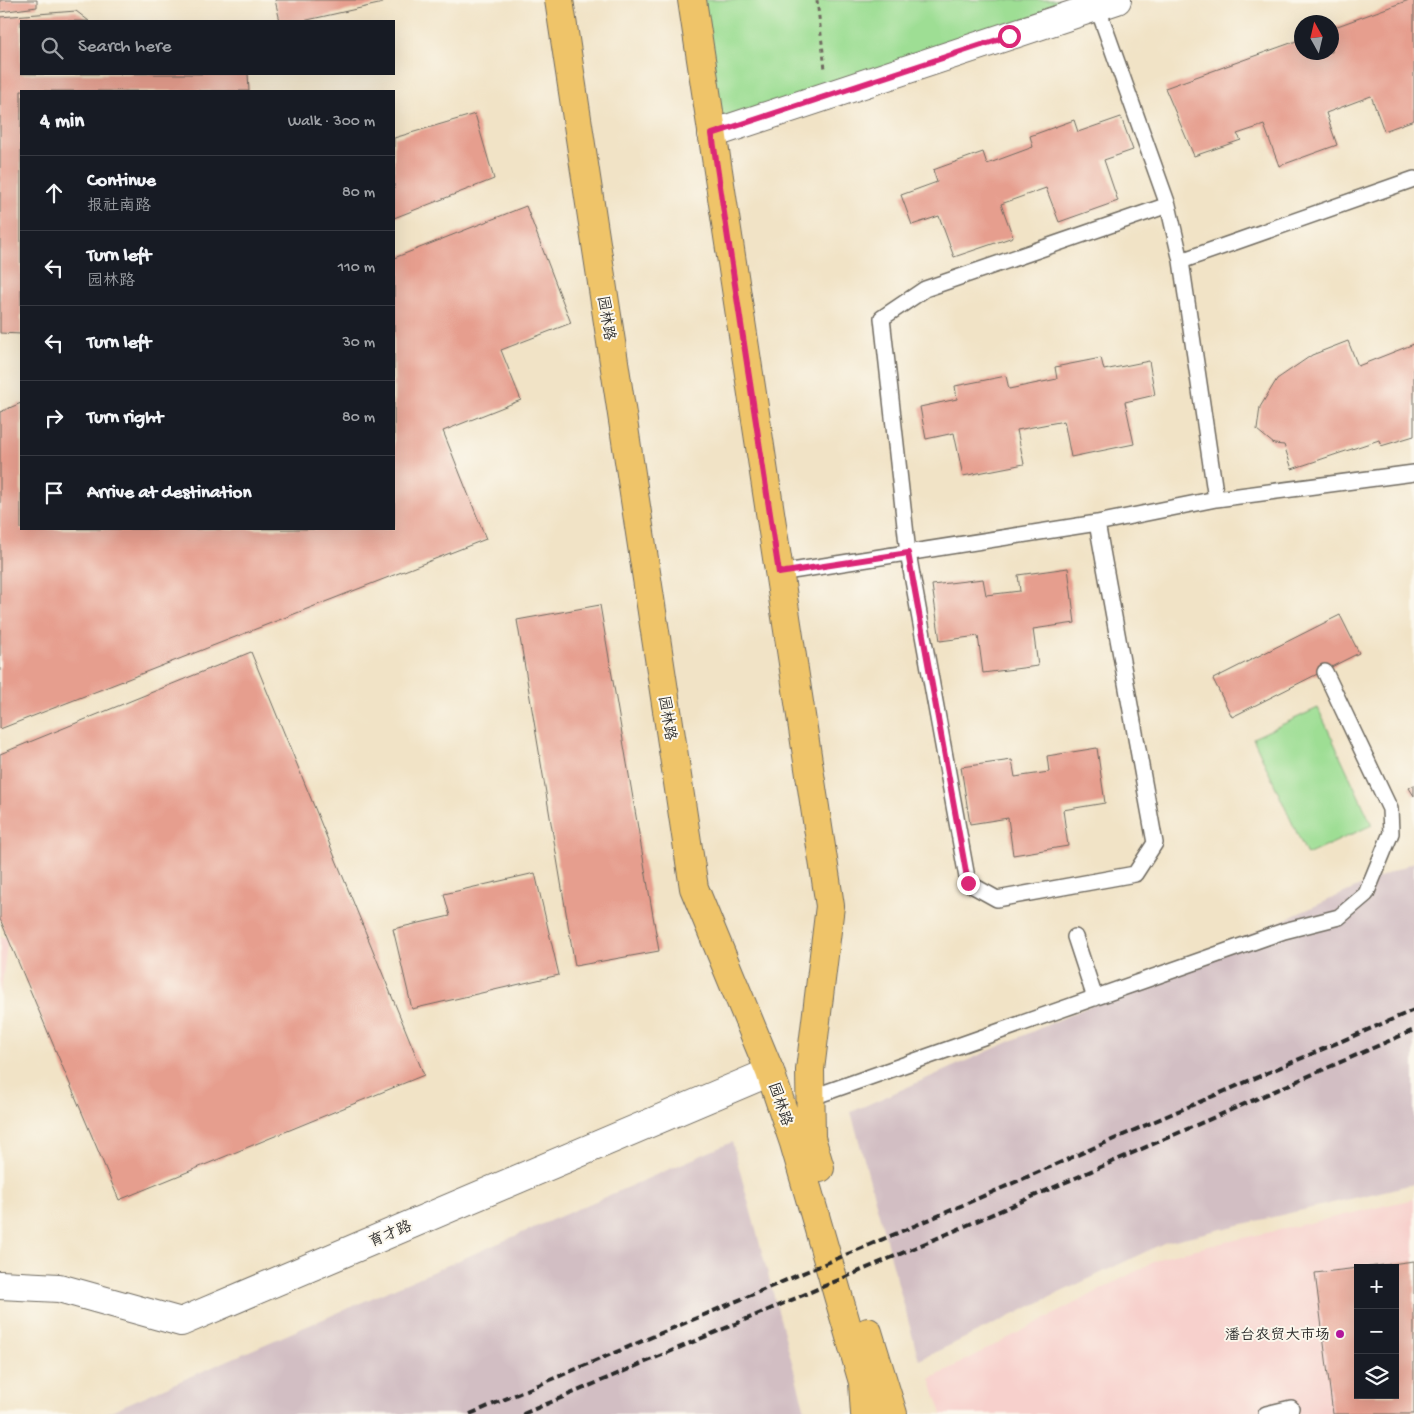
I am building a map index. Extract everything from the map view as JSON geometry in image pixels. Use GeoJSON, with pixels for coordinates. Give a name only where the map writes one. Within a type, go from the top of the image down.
{"type":"FeatureCollection","features":[{"type":"Feature","properties":{"kind":"main road","name":"园林路"},"geometry":{"type":"LineString","coordinates":[[559,0],[694,888],[770,1072],[794,1143],[863,1382],[865,1414]]}},
{"type":"Feature","properties":{"kind":"main road","name":"园林路"},"geometry":{"type":"LineString","coordinates":[[692,0],[830,906],[810,1070],[811,1138],[893,1414]]}},
{"type":"Feature","properties":{"kind":"street"},"geometry":{"type":"LineString","coordinates":[[712,134],[1107,3]]}},
{"type":"Feature","properties":{"kind":"street","name":"育才路"},"geometry":{"type":"LineString","coordinates":[[0,1285],[59,1288],[181,1322],[770,1072]]}},
{"type":"Feature","properties":{"kind":"lane"},"geometry":{"type":"LineString","coordinates":[[1107,3],[1168,205],[1181,261],[1216,499]]}},
{"type":"Feature","properties":{"kind":"lane"},"geometry":{"type":"LineString","coordinates":[[1181,261],[1414,178]]}},
{"type":"Feature","properties":{"kind":"lane"},"geometry":{"type":"LineString","coordinates":[[1097,523],[1155,843],[1135,874],[997,899],[968,883],[908,553],[882,318],[925,289],[1168,205]]}},
{"type":"Feature","properties":{"kind":"lane"},"geometry":{"type":"LineString","coordinates":[[779,573],[1097,523],[1216,499],[1414,473]]}},
{"type":"Feature","properties":{"kind":"lane"},"geometry":{"type":"LineString","coordinates":[[810,1098],[1284,931],[1339,918],[1366,894],[1391,833],[1390,809],[1325,672]]}},
{"type":"Feature","properties":{"kind":"lane"},"geometry":{"type":"LineString","coordinates":[[1075,937],[1095,998]]}},
{"type":"Feature","properties":{"kind":"lane"},"geometry":{"type":"LineString","coordinates":[[1266,1414],[1291,1408]]}},
{"type":"Feature","properties":{"kind":"path"},"geometry":{"type":"LineString","coordinates":[[817,0],[828,96]]}},
{"type":"Feature","properties":{"kind":"shaded area"},"geometry":{"type":"Polygon","coordinates":[[[1414,862],[1414,1184],[1166,1242],[919,1360],[851,1112],[1414,862]]]}},
{"type":"Feature","properties":{"kind":"shaded area"},"geometry":{"type":"Polygon","coordinates":[[[0,937],[8,938],[0,998],[0,937]]]}},
{"type":"Feature","properties":{"kind":"shaded area"},"geometry":{"type":"Polygon","coordinates":[[[732,1142],[806,1414],[104,1414],[732,1142]]]}},
{"type":"Feature","properties":{"kind":"shaded area"},"geometry":{"type":"Polygon","coordinates":[[[1414,1199],[1414,1414],[942,1414],[930,1379],[1165,1256],[1414,1199]]]}},
{"type":"Feature","properties":{"kind":"green space"},"geometry":{"type":"Polygon","coordinates":[[[692,0],[1117,0],[712,134],[692,0]]]}},
{"type":"Feature","properties":{"kind":"green space"},"geometry":{"type":"Polygon","coordinates":[[[1318,708],[1372,825],[1307,855],[1253,738],[1318,708]]]}},
{"type":"Feature","properties":{"kind":"building"},"geometry":{"type":"Polygon","coordinates":[[[0,0],[37,0],[37,7],[0,12],[0,0]]]}},
{"type":"Feature","properties":{"kind":"building"},"geometry":{"type":"Polygon","coordinates":[[[275,0],[383,0],[383,3],[307,20],[280,20],[275,0]]]}},
{"type":"Feature","properties":{"kind":"building"},"geometry":{"type":"Polygon","coordinates":[[[1409,0],[1414,0],[1414,120],[1384,131],[1371,96],[1326,113],[1337,145],[1279,166],[1264,125],[1237,134],[1241,140],[1194,156],[1165,88],[1294,42],[1294,60],[1339,60],[1339,25],[1409,0]]]}},
{"type":"Feature","properties":{"kind":"building"},"geometry":{"type":"Polygon","coordinates":[[[76,11],[88,20],[20,20],[20,75],[248,75],[249,90],[20,90],[20,334],[0,333],[0,17],[76,11]]]}},
{"type":"Feature","properties":{"kind":"building"},"geometry":{"type":"Polygon","coordinates":[[[475,114],[494,179],[395,218],[395,138],[475,114]]]}},
{"type":"Feature","properties":{"kind":"building"},"geometry":{"type":"Polygon","coordinates":[[[1121,117],[1133,150],[1104,160],[1118,201],[1059,222],[1046,188],[1001,204],[1013,237],[954,257],[939,216],[912,225],[901,195],[937,182],[933,170],[983,152],[987,164],[1033,147],[1030,136],[1074,120],[1078,132],[1121,117]]]}},
{"type":"Feature","properties":{"kind":"building"},"geometry":{"type":"Polygon","coordinates":[[[526,206],[571,323],[501,350],[521,400],[443,431],[486,539],[0,729],[0,412],[20,403],[20,530],[395,530],[395,258],[526,206]]]}},
{"type":"Feature","properties":{"kind":"building"},"geometry":{"type":"Polygon","coordinates":[[[1348,341],[1358,366],[1414,344],[1414,436],[1381,446],[1379,440],[1292,469],[1284,445],[1274,444],[1257,430],[1260,407],[1277,379],[1312,355],[1348,341]]]}},
{"type":"Feature","properties":{"kind":"building"},"geometry":{"type":"Polygon","coordinates":[[[1101,358],[1104,370],[1149,361],[1155,395],[1125,402],[1134,444],[1071,457],[1064,421],[1017,430],[1024,464],[963,476],[954,433],[926,439],[920,407],[957,399],[955,386],[1006,376],[1009,389],[1057,379],[1055,367],[1101,358]]]}},
{"type":"Feature","properties":{"kind":"building"},"geometry":{"type":"Polygon","coordinates":[[[1068,568],[1075,623],[1033,629],[1038,666],[983,673],[978,636],[940,641],[932,585],[983,579],[986,595],[1020,591],[1018,575],[1068,568]]]}},
{"type":"Feature","properties":{"kind":"building"},"geometry":{"type":"Polygon","coordinates":[[[600,605],[659,951],[575,966],[517,620],[600,605]]]}},
{"type":"Feature","properties":{"kind":"building"},"geometry":{"type":"Polygon","coordinates":[[[1340,615],[1359,653],[1232,717],[1213,679],[1340,615]]]}},
{"type":"Feature","properties":{"kind":"building"},"geometry":{"type":"Polygon","coordinates":[[[251,652],[424,1075],[119,1200],[0,919],[0,754],[251,652]]]}},
{"type":"Feature","properties":{"kind":"building"},"geometry":{"type":"Polygon","coordinates":[[[1097,748],[1105,803],[1063,810],[1068,846],[1013,855],[1008,818],[970,824],[961,767],[1012,760],[1015,777],[1049,772],[1047,756],[1097,748]]]}},
{"type":"Feature","properties":{"kind":"building"},"geometry":{"type":"Polygon","coordinates":[[[1414,785],[1414,796],[1409,788],[1414,785]]]}},
{"type":"Feature","properties":{"kind":"building"},"geometry":{"type":"Polygon","coordinates":[[[535,873],[559,975],[412,1009],[393,929],[450,916],[444,894],[535,873]]]}},
{"type":"Feature","properties":{"kind":"building","name":"潘台农贸大市场"},"geometry":{"type":"Polygon","coordinates":[[[1414,1261],[1414,1414],[1333,1414],[1315,1273],[1354,1268],[1354,1399],[1399,1399],[1399,1264],[1391,1264],[1414,1261]]]}},
{"type":"Feature","properties":{"kind":"railway"},"geometry":{"type":"LineString","coordinates":[[470,1414],[940,1215],[1414,1010]]}},
{"type":"Feature","properties":{"kind":"railway"},"geometry":{"type":"LineString","coordinates":[[523,1414],[947,1234],[1414,1030]]}},
{"type":"Feature","properties":{"kind":"place","name":"潘台农贸大市场"},"geometry":{"type":"Point","coordinates":[1340,1334]}},
{"type":"Feature","properties":{"kind":"route"},"geometry":{"type":"LineString","coordinates":[[968,883],[908,553],[779,573],[712,134],[1009,36]]}}]}
